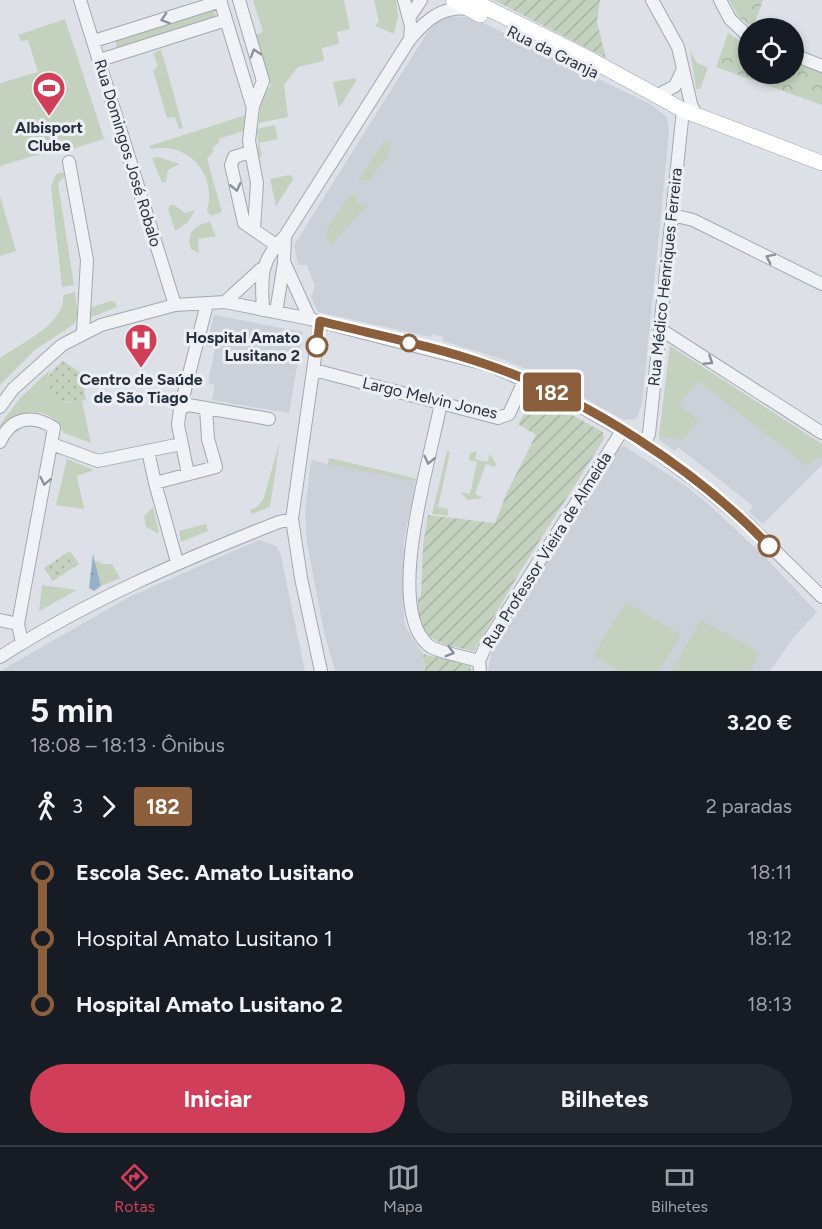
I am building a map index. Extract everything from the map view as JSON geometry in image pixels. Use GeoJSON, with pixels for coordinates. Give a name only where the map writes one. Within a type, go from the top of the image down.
{"type":"FeatureCollection","features":[{"type":"Feature","properties":{"kind":"main road","name":"Rua da Granja"},"geometry":{"type":"LineString","coordinates":[[453,0],[468,3],[586,57],[686,111],[822,163]]}},
{"type":"Feature","properties":{"kind":"main road","name":"Rua da Granja"},"geometry":{"type":"LineString","coordinates":[[468,3],[627,88],[656,96]]}},
{"type":"Feature","properties":{"kind":"street","name":"Rua Domingos José Robalo"},"geometry":{"type":"LineString","coordinates":[[80,0],[175,305]]}},
{"type":"Feature","properties":{"kind":"street"},"geometry":{"type":"LineString","coordinates":[[239,0],[263,81],[253,106],[250,152],[257,183],[254,229]]}},
{"type":"Feature","properties":{"kind":"street"},"geometry":{"type":"LineString","coordinates":[[404,0],[409,18],[410,39]]}},
{"type":"Feature","properties":{"kind":"street"},"geometry":{"type":"LineString","coordinates":[[409,18],[421,0]]}},
{"type":"Feature","properties":{"kind":"street"},"geometry":{"type":"LineString","coordinates":[[434,16],[437,0]]}},
{"type":"Feature","properties":{"kind":"street"},"geometry":{"type":"LineString","coordinates":[[652,0],[678,47],[691,104],[686,111]]}},
{"type":"Feature","properties":{"kind":"street"},"geometry":{"type":"LineString","coordinates":[[720,0],[730,19],[738,27]]}},
{"type":"Feature","properties":{"kind":"street"},"geometry":{"type":"LineString","coordinates":[[94,41],[220,1],[253,106]]}},
{"type":"Feature","properties":{"kind":"street"},"geometry":{"type":"LineString","coordinates":[[225,302],[261,269],[276,245],[285,236],[410,39],[434,16],[468,3]]}},
{"type":"Feature","properties":{"kind":"street"},"geometry":{"type":"LineString","coordinates":[[100,60],[226,20]]}},
{"type":"Feature","properties":{"kind":"street"},"geometry":{"type":"LineString","coordinates":[[804,59],[822,66]]}},
{"type":"Feature","properties":{"kind":"street"},"geometry":{"type":"LineString","coordinates":[[656,96],[675,86],[681,78],[683,68]]}},
{"type":"Feature","properties":{"kind":"street"},"geometry":{"type":"LineString","coordinates":[[675,86],[686,111]]}},
{"type":"Feature","properties":{"kind":"street","name":"Rua Médico Henriques Ferreira"},"geometry":{"type":"LineString","coordinates":[[644,443],[649,434],[672,215],[686,111]]}},
{"type":"Feature","properties":{"kind":"street"},"geometry":{"type":"LineString","coordinates":[[250,152],[234,157],[231,165],[244,223],[276,245]]}},
{"type":"Feature","properties":{"kind":"street"},"geometry":{"type":"LineString","coordinates":[[69,162],[87,260],[83,332]]}},
{"type":"Feature","properties":{"kind":"street"},"geometry":{"type":"LineString","coordinates":[[672,215],[693,220],[822,284]]}},
{"type":"Feature","properties":{"kind":"street"},"geometry":{"type":"LineString","coordinates":[[276,312],[284,262],[285,236]]}},
{"type":"Feature","properties":{"kind":"street"},"geometry":{"type":"LineString","coordinates":[[284,262],[315,320],[314,370],[292,519],[301,578],[321,671]]}},
{"type":"Feature","properties":{"kind":"street"},"geometry":{"type":"LineString","coordinates":[[261,269],[263,310]]}},
{"type":"Feature","properties":{"kind":"street"},"geometry":{"type":"LineString","coordinates":[[0,407],[13,389],[62,345],[83,332],[175,305],[225,302],[315,320],[457,355],[525,379],[644,443],[748,524],[822,597]]}},
{"type":"Feature","properties":{"kind":"street"},"geometry":{"type":"LineString","coordinates":[[188,474],[181,444],[180,409],[207,304]]}},
{"type":"Feature","properties":{"kind":"street"},"geometry":{"type":"LineString","coordinates":[[660,329],[822,433]]}},
{"type":"Feature","properties":{"kind":"street","name":"Largo Melvin Jones"},"geometry":{"type":"LineString","coordinates":[[314,370],[498,418],[509,414],[525,379]]}},
{"type":"Feature","properties":{"kind":"street"},"geometry":{"type":"LineString","coordinates":[[0,394],[13,389]]}},
{"type":"Feature","properties":{"kind":"street"},"geometry":{"type":"LineString","coordinates":[[441,402],[414,521],[412,617],[419,635],[428,646],[479,666]]}},
{"type":"Feature","properties":{"kind":"street"},"geometry":{"type":"LineString","coordinates":[[180,409],[188,405],[269,419]]}},
{"type":"Feature","properties":{"kind":"street"},"geometry":{"type":"LineString","coordinates":[[155,483],[216,467],[208,439],[206,408]]}},
{"type":"Feature","properties":{"kind":"street"},"geometry":{"type":"LineString","coordinates":[[0,442],[9,428],[21,419],[42,421],[54,428],[18,624],[22,643]]}},
{"type":"Feature","properties":{"kind":"street","name":"Rua Professor Vieira de Almeida"},"geometry":{"type":"LineString","coordinates":[[479,666],[487,643],[622,431]]}},
{"type":"Feature","properties":{"kind":"street"},"geometry":{"type":"LineString","coordinates":[[52,444],[98,461],[181,444]]}},
{"type":"Feature","properties":{"kind":"street"},"geometry":{"type":"LineString","coordinates":[[148,451],[177,562]]}},
{"type":"Feature","properties":{"kind":"street"},"geometry":{"type":"LineString","coordinates":[[0,657],[48,626],[177,562],[292,519]]}},
{"type":"Feature","properties":{"kind":"street"},"geometry":{"type":"LineString","coordinates":[[0,620],[18,624]]}},
{"type":"Feature","properties":{"kind":"shaded area"},"geometry":{"type":"Polygon","coordinates":[[[450,16],[473,18],[650,104],[667,117],[669,133],[642,404],[636,419],[624,420],[550,379],[502,359],[443,341],[443,337],[434,334],[430,337],[318,312],[311,297],[315,286],[307,265],[298,265],[294,245],[427,33],[435,23],[450,16]]]}},
{"type":"Feature","properties":{"kind":"shaded area"},"geometry":{"type":"Polygon","coordinates":[[[214,315],[303,332],[289,413],[212,400],[215,385],[208,383],[215,348],[206,346],[214,315]]]}},
{"type":"Feature","properties":{"kind":"shaded area"},"geometry":{"type":"Polygon","coordinates":[[[670,346],[822,444],[822,465],[763,524],[749,512],[753,506],[678,447],[675,451],[659,440],[670,346]]]}},
{"type":"Feature","properties":{"kind":"shaded area"},"geometry":{"type":"Polygon","coordinates":[[[624,446],[683,484],[708,504],[762,554],[817,612],[793,638],[770,671],[488,671],[492,650],[512,615],[619,448],[624,446]]]}},
{"type":"Feature","properties":{"kind":"shaded area"},"geometry":{"type":"Polygon","coordinates":[[[329,458],[416,479],[404,540],[403,603],[405,626],[423,654],[425,671],[335,671],[324,632],[307,543],[305,512],[311,460],[328,464],[329,458]]]}},
{"type":"Feature","properties":{"kind":"shaded area"},"geometry":{"type":"Polygon","coordinates":[[[259,540],[276,546],[280,552],[305,671],[0,671],[129,597],[259,540]]]}},
{"type":"Feature","properties":{"kind":"green space"},"geometry":{"type":"Polygon","coordinates":[[[253,0],[344,0],[350,29],[337,32],[339,44],[322,48],[324,61],[298,67],[284,85],[288,117],[259,123],[262,97],[271,86],[255,35],[263,32],[253,0]]]}},
{"type":"Feature","properties":{"kind":"green space"},"geometry":{"type":"Polygon","coordinates":[[[374,0],[396,0],[398,16],[394,34],[375,26],[379,21],[374,0]]]}},
{"type":"Feature","properties":{"kind":"green space"},"geometry":{"type":"Polygon","coordinates":[[[494,0],[600,0],[597,22],[606,58],[494,0]]]}},
{"type":"Feature","properties":{"kind":"green space"},"geometry":{"type":"Polygon","coordinates":[[[729,0],[763,0],[757,18],[738,16],[729,0]]]}},
{"type":"Feature","properties":{"kind":"green space"},"geometry":{"type":"Polygon","coordinates":[[[214,9],[217,19],[118,50],[115,41],[214,9]]]}},
{"type":"Feature","properties":{"kind":"green space","name":"Albisport Clube"},"geometry":{"type":"Polygon","coordinates":[[[65,19],[104,139],[61,152],[60,148],[0,166],[0,83],[38,72],[28,40],[21,41],[18,35],[65,19]]]}},
{"type":"Feature","properties":{"kind":"green space"},"geometry":{"type":"Polygon","coordinates":[[[728,33],[738,40],[738,75],[716,67],[728,33]]]}},
{"type":"Feature","properties":{"kind":"green space"},"geometry":{"type":"Polygon","coordinates":[[[161,49],[183,128],[179,129],[175,117],[167,118],[153,70],[158,66],[153,54],[161,49]]]}},
{"type":"Feature","properties":{"kind":"green space"},"geometry":{"type":"Polygon","coordinates":[[[690,50],[696,62],[708,68],[700,89],[696,89],[690,50]]]}},
{"type":"Feature","properties":{"kind":"green space"},"geometry":{"type":"Polygon","coordinates":[[[804,66],[822,72],[822,105],[763,84],[804,84],[804,66]]]}},
{"type":"Feature","properties":{"kind":"green space"},"geometry":{"type":"Polygon","coordinates":[[[356,78],[356,81],[339,108],[333,82],[356,78]]]}},
{"type":"Feature","properties":{"kind":"green space"},"geometry":{"type":"Polygon","coordinates":[[[246,115],[244,131],[218,139],[220,142],[212,148],[214,151],[207,159],[222,212],[211,216],[207,211],[208,185],[204,173],[197,164],[178,151],[165,148],[152,149],[149,146],[246,115]]]}},
{"type":"Feature","properties":{"kind":"green space"},"geometry":{"type":"Polygon","coordinates":[[[275,125],[278,139],[259,143],[262,156],[259,157],[257,129],[275,125]]]}},
{"type":"Feature","properties":{"kind":"green space"},"geometry":{"type":"Polygon","coordinates":[[[384,141],[391,143],[388,156],[368,181],[358,181],[384,141]]]}},
{"type":"Feature","properties":{"kind":"green space"},"geometry":{"type":"Polygon","coordinates":[[[158,157],[180,164],[168,170],[166,182],[162,183],[152,158],[158,157]]]}},
{"type":"Feature","properties":{"kind":"green space"},"geometry":{"type":"Polygon","coordinates":[[[63,172],[65,176],[58,183],[74,285],[62,287],[51,187],[56,174],[63,172]]]}},
{"type":"Feature","properties":{"kind":"green space"},"geometry":{"type":"Polygon","coordinates":[[[289,175],[294,178],[276,206],[270,179],[289,175]]]}},
{"type":"Feature","properties":{"kind":"green space"},"geometry":{"type":"Polygon","coordinates":[[[349,195],[357,195],[356,203],[368,204],[331,245],[326,239],[327,229],[349,195]]]}},
{"type":"Feature","properties":{"kind":"green space","name":"Albisport Clube"},"geometry":{"type":"Polygon","coordinates":[[[0,196],[16,251],[0,256],[0,196]]]}},
{"type":"Feature","properties":{"kind":"green space"},"geometry":{"type":"Polygon","coordinates":[[[170,205],[174,205],[185,213],[195,210],[188,222],[175,231],[168,209],[170,205]]]}},
{"type":"Feature","properties":{"kind":"green space"},"geometry":{"type":"Polygon","coordinates":[[[210,222],[216,236],[198,239],[199,253],[191,249],[190,234],[196,227],[210,222]]]}},
{"type":"Feature","properties":{"kind":"green space"},"geometry":{"type":"Polygon","coordinates":[[[75,292],[78,319],[74,324],[35,350],[0,385],[0,358],[50,324],[62,305],[63,295],[75,292]]]}},
{"type":"Feature","properties":{"kind":"green space"},"geometry":{"type":"Polygon","coordinates":[[[111,301],[115,302],[117,307],[89,318],[92,307],[111,301]]]}},
{"type":"Feature","properties":{"kind":"green space"},"geometry":{"type":"Polygon","coordinates":[[[670,346],[822,444],[822,460],[817,455],[807,466],[698,381],[679,405],[699,421],[683,440],[659,436],[670,346]]]}},
{"type":"Feature","properties":{"kind":"green space"},"geometry":{"type":"Polygon","coordinates":[[[63,361],[81,373],[86,400],[63,401],[49,393],[48,378],[63,361]]]}},
{"type":"Feature","properties":{"kind":"green space"},"geometry":{"type":"Polygon","coordinates":[[[50,370],[46,383],[66,403],[82,401],[91,443],[64,433],[52,418],[37,412],[21,415],[0,430],[0,425],[20,398],[50,370]]]}},
{"type":"Feature","properties":{"kind":"green space"},"geometry":{"type":"Polygon","coordinates":[[[536,395],[603,432],[604,439],[518,575],[474,651],[450,646],[432,638],[426,632],[418,612],[418,598],[421,596],[423,545],[428,515],[495,523],[507,492],[536,435],[518,424],[536,395]]]}},
{"type":"Feature","properties":{"kind":"green space"},"geometry":{"type":"Polygon","coordinates":[[[280,441],[270,507],[252,514],[250,510],[257,507],[263,500],[280,441]]]}},
{"type":"Feature","properties":{"kind":"green space"},"geometry":{"type":"Polygon","coordinates":[[[447,451],[450,452],[438,507],[448,509],[448,516],[432,514],[447,451]]]}},
{"type":"Feature","properties":{"kind":"green space"},"geometry":{"type":"Polygon","coordinates":[[[477,451],[475,459],[487,462],[490,454],[496,464],[495,467],[486,464],[475,494],[484,498],[467,500],[461,492],[470,494],[477,462],[469,460],[470,453],[477,451]]]}},
{"type":"Feature","properties":{"kind":"green space"},"geometry":{"type":"Polygon","coordinates":[[[329,458],[416,479],[415,481],[328,464],[329,458]]]}},
{"type":"Feature","properties":{"kind":"green space"},"geometry":{"type":"Polygon","coordinates":[[[67,459],[94,470],[77,476],[84,509],[56,505],[67,459]]]}},
{"type":"Feature","properties":{"kind":"green space"},"geometry":{"type":"Polygon","coordinates":[[[153,507],[159,534],[146,527],[144,516],[153,507]]]}},
{"type":"Feature","properties":{"kind":"green space"},"geometry":{"type":"Polygon","coordinates":[[[206,524],[208,531],[181,542],[179,531],[206,524]]]}},
{"type":"Feature","properties":{"kind":"green space"},"geometry":{"type":"Polygon","coordinates":[[[70,551],[79,564],[53,581],[44,568],[70,551]]]}},
{"type":"Feature","properties":{"kind":"green space"},"geometry":{"type":"Polygon","coordinates":[[[99,561],[102,564],[112,564],[120,578],[101,586],[95,562],[99,561]]]}},
{"type":"Feature","properties":{"kind":"green space"},"geometry":{"type":"Polygon","coordinates":[[[42,585],[77,590],[39,611],[42,585]]]}},
{"type":"Feature","properties":{"kind":"green space"},"geometry":{"type":"Polygon","coordinates":[[[626,602],[681,635],[659,671],[620,671],[593,655],[626,602]]]}},
{"type":"Feature","properties":{"kind":"green space"},"geometry":{"type":"Polygon","coordinates":[[[701,620],[760,652],[750,671],[671,671],[701,620]]]}},
{"type":"Feature","properties":{"kind":"green space"},"geometry":{"type":"Polygon","coordinates":[[[423,654],[471,666],[471,671],[425,671],[423,654]]]}},
{"type":"Feature","properties":{"kind":"water"},"geometry":{"type":"Polygon","coordinates":[[[93,554],[101,586],[94,591],[89,588],[93,554]]]}},
{"type":"Feature","properties":{"kind":"bus line","name":"182"},"geometry":{"type":"LineString","coordinates":[[317,346],[320,321],[457,355],[489,365],[542,387],[644,443],[700,484],[748,524],[769,546]]}},
{"type":"Feature","properties":{"kind":"place","name":"Albisport Clube"},"geometry":{"type":"Point","coordinates":[49,117]}},
{"type":"Feature","properties":{"kind":"place","name":"Hospital Amato Lusitano 2"},"geometry":{"type":"Point","coordinates":[317,346]}},
{"type":"Feature","properties":{"kind":"place","name":"Centro de Saúde de São Tiago"},"geometry":{"type":"Point","coordinates":[141,369]}}]}
